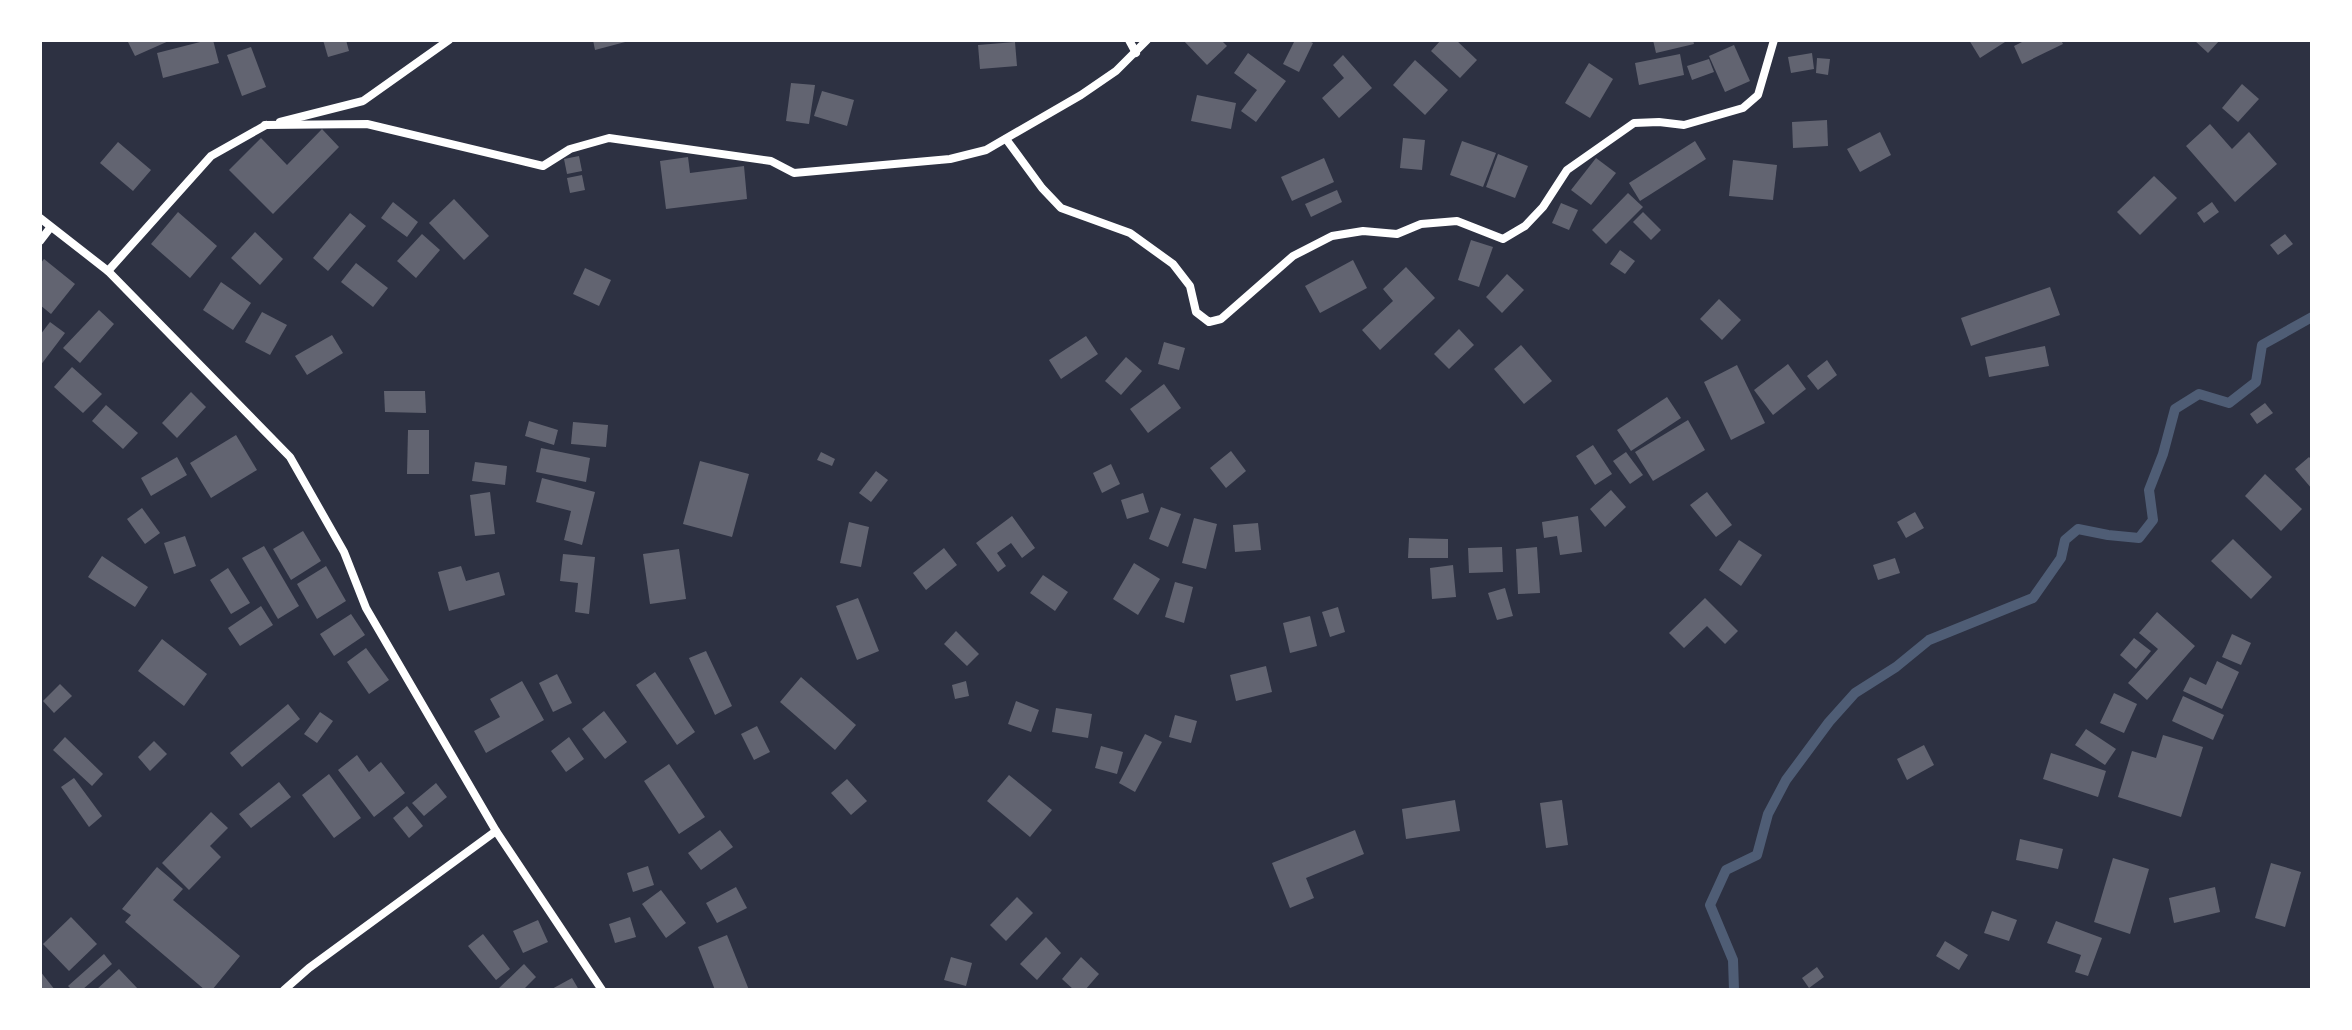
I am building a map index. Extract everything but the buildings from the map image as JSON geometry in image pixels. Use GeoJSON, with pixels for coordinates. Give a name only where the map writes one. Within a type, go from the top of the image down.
{"type":"FeatureCollection","features":[{"type":"Feature","properties":{"kind":"street"},"geometry":{"type":"LineString","coordinates":[[108,271],[211,156],[265,125],[363,101],[449,40]]}},
{"type":"Feature","properties":{"kind":"street"},"geometry":{"type":"LineString","coordinates":[[1129,40],[1136,53]]}},
{"type":"Feature","properties":{"kind":"street"},"geometry":{"type":"LineString","coordinates":[[265,125],[367,124],[543,166],[570,149],[609,138],[771,161],[794,173],[950,159],[986,150],[1081,95],[1136,53],[1147,40]]}},
{"type":"Feature","properties":{"kind":"street"},"geometry":{"type":"LineString","coordinates":[[1006,139],[1061,208],[1130,233],[1173,264],[1190,286],[1196,312],[1209,322],[1221,319],[1293,256],[1332,236],[1363,231],[1397,234],[1421,224],[1457,221],[1503,239],[1525,226],[1543,207],[1567,170],[1634,123],[1684,125],[1743,108],[1758,95],[1774,40]]}},
{"type":"Feature","properties":{"kind":"street"},"geometry":{"type":"LineString","coordinates":[[40,218],[108,271],[290,457],[344,552],[366,608],[496,831],[602,990]]}},
{"type":"Feature","properties":{"kind":"street"},"geometry":{"type":"LineString","coordinates":[[40,241],[50,228]]}},
{"type":"Feature","properties":{"kind":"street"},"geometry":{"type":"LineString","coordinates":[[284,990],[309,968],[496,831]]}},
{"type":"Feature","properties":{"kind":"waterway"},"geometry":{"type":"LineString","coordinates":[[1734,990],[1733,960],[1710,905],[1726,870],[1757,855],[1768,814],[1786,780],[1829,722],[1855,693],[1896,667],[1929,640],[2033,598],[2061,558],[2065,540],[2078,529],[2139,538],[2153,520],[2149,490],[2175,409],[2199,394],[2229,403],[2256,382],[2262,345],[2312,317]]}}]}
